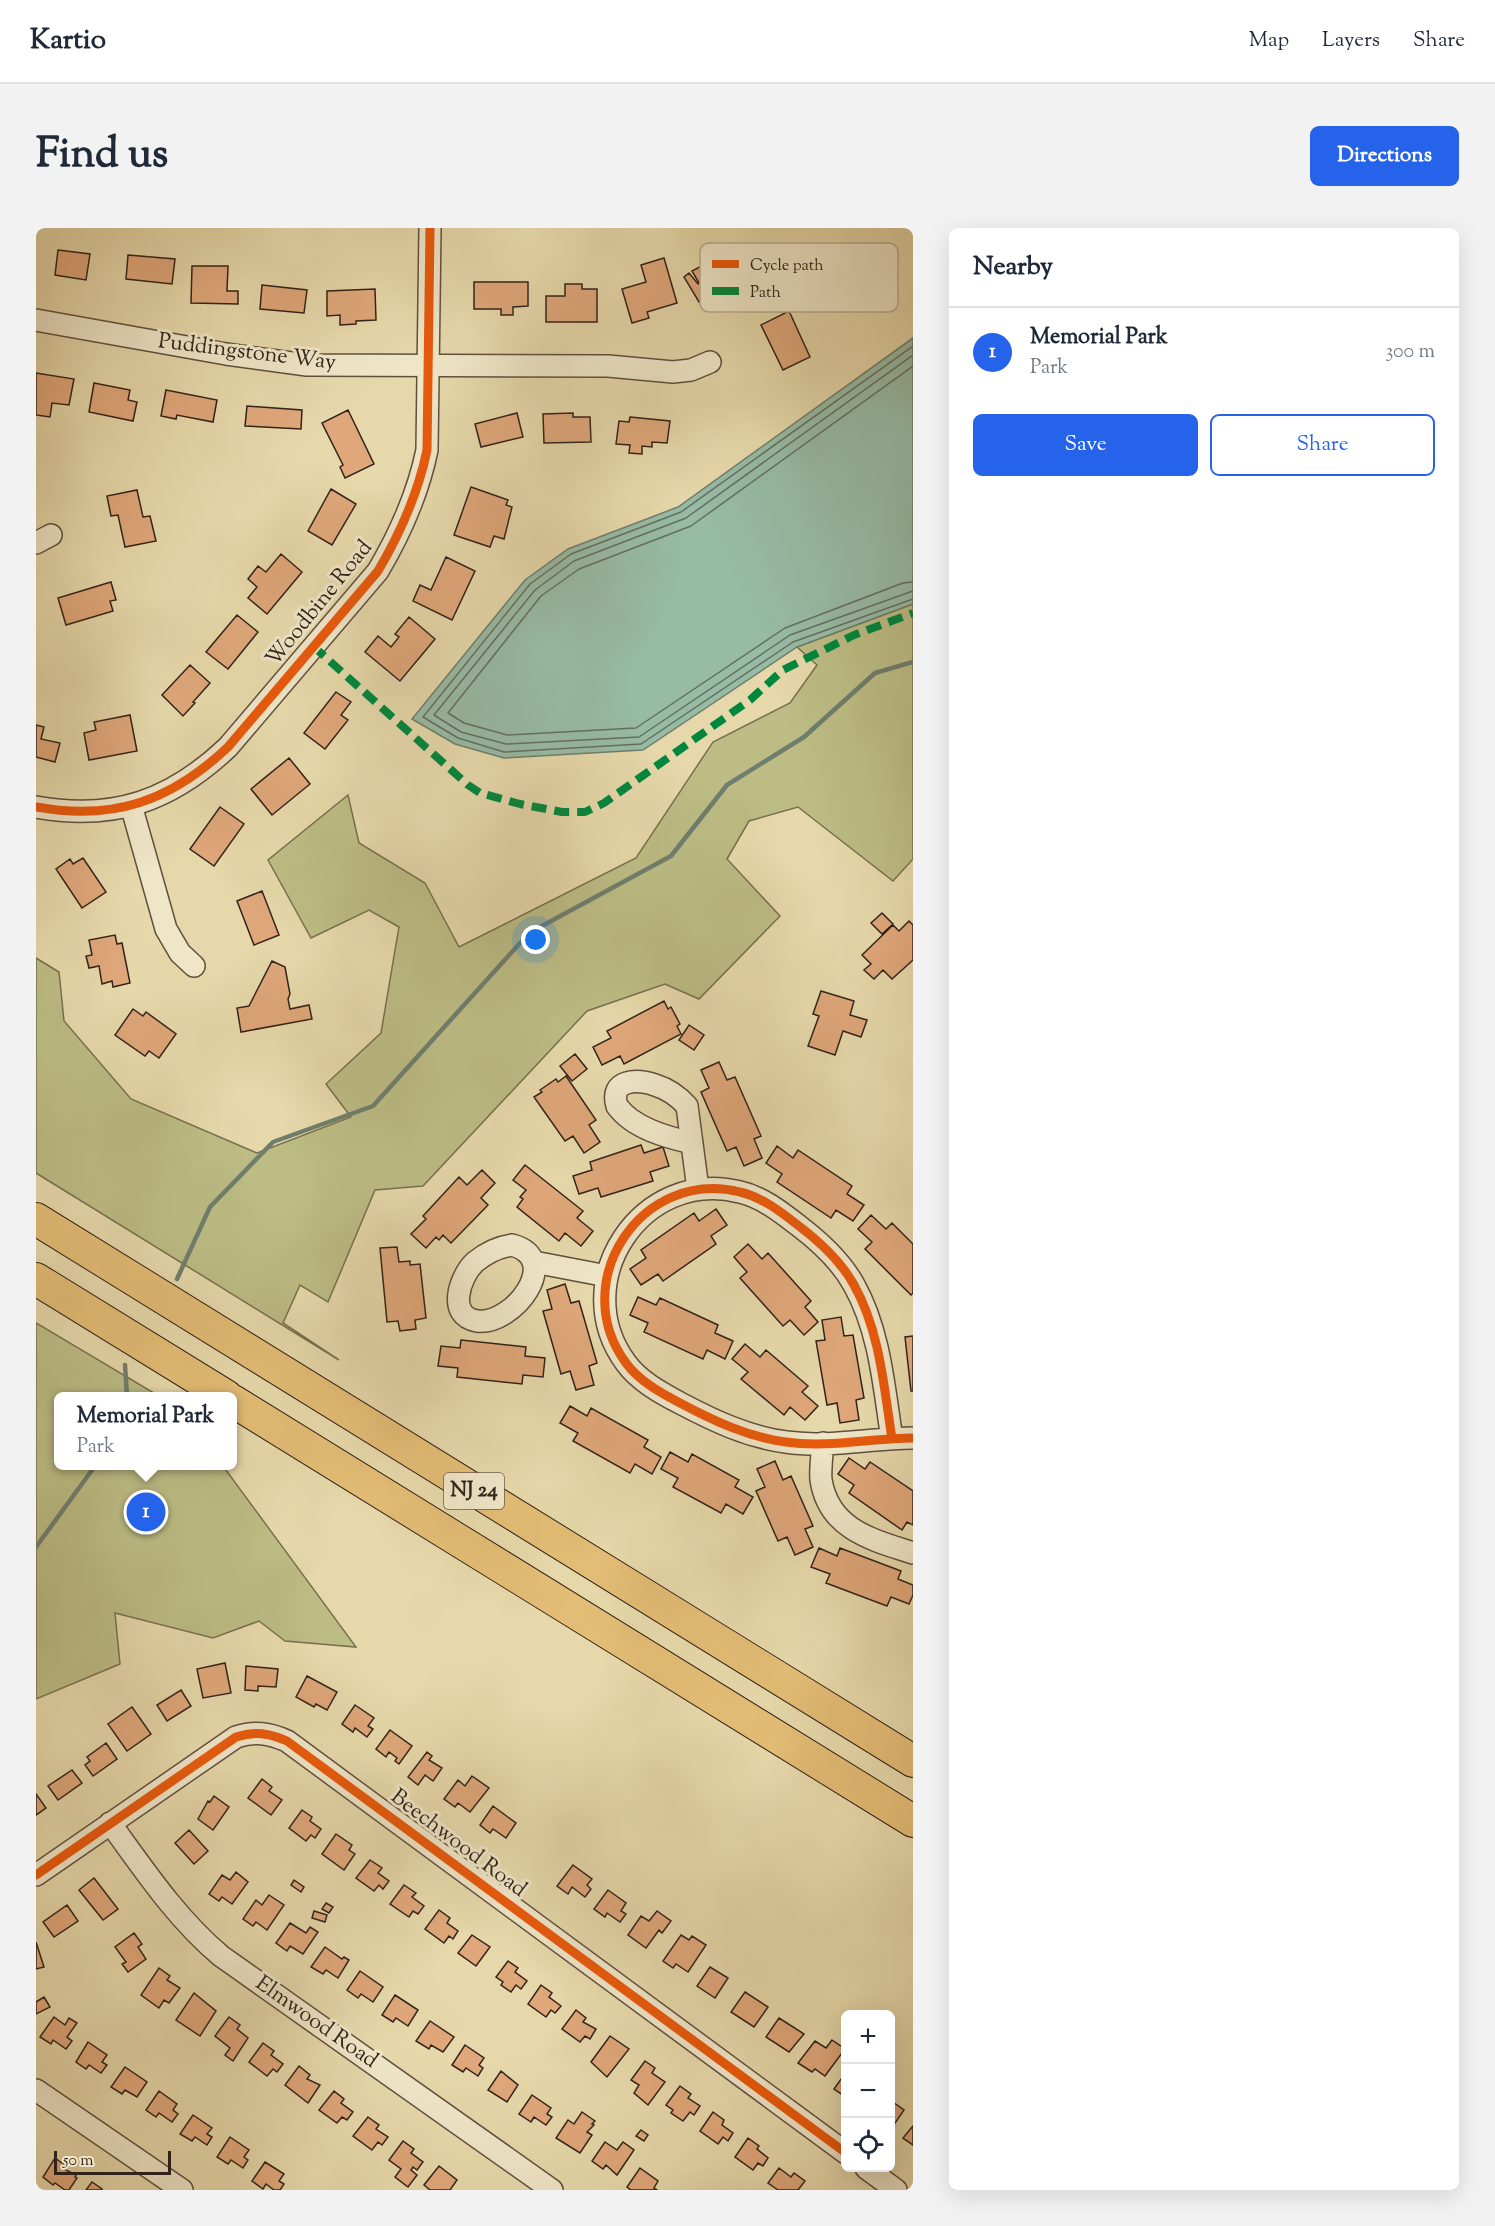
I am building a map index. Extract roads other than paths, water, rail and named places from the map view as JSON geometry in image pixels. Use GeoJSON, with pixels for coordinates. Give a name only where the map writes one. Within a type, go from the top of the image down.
{"type":"FeatureCollection","features":[{"type":"Feature","properties":{"kind":"highway","name":"NJ 24"},"geometry":{"type":"LineString","coordinates":[[36,1219],[913,1761]]}},
{"type":"Feature","properties":{"kind":"highway"},"geometry":{"type":"LineString","coordinates":[[36,1279],[220,1392]]}},
{"type":"Feature","properties":{"kind":"highway","name":"NJ 24"},"geometry":{"type":"LineString","coordinates":[[237,1403],[913,1821]]}},
{"type":"Feature","properties":{"kind":"street","name":"Woodbine Road"},"geometry":{"type":"LineString","coordinates":[[36,807],[86,811],[131,805],[184,783],[228,747],[378,571],[401,529],[422,474],[427,450],[430,228]]}},
{"type":"Feature","properties":{"kind":"street","name":"Puddingstone Way"},"geometry":{"type":"LineString","coordinates":[[36,320],[226,354],[307,365],[608,366],[673,372],[691,370],[710,362]]}},
{"type":"Feature","properties":{"kind":"street"},"geometry":{"type":"LineString","coordinates":[[131,805],[166,929],[180,953],[194,966]]}},
{"type":"Feature","properties":{"kind":"street"},"geometry":{"type":"LineString","coordinates":[[692,1143],[698,1189]]}},
{"type":"Feature","properties":{"kind":"street"},"geometry":{"type":"LineString","coordinates":[[716,1188],[741,1192],[760,1200],[785,1214],[840,1264],[854,1285],[872,1332],[903,1438],[823,1443],[788,1442],[760,1437],[733,1428],[666,1395],[639,1377],[617,1350],[610,1333],[606,1312],[607,1276],[612,1258],[627,1232],[641,1216],[658,1203],[677,1194],[698,1189],[716,1188]]}},
{"type":"Feature","properties":{"kind":"street"},"geometry":{"type":"LineString","coordinates":[[534,1262],[607,1276]]}},
{"type":"Feature","properties":{"kind":"street"},"geometry":{"type":"LineString","coordinates":[[823,1443],[821,1478],[824,1492],[832,1508],[843,1522],[862,1535],[913,1553]]}},
{"type":"Feature","properties":{"kind":"street","name":"Beechwood Road"},"geometry":{"type":"LineString","coordinates":[[36,1875],[236,1737],[249,1733],[274,1735],[287,1741],[841,2149]]}},
{"type":"Feature","properties":{"kind":"street","name":"Elmwood Road"},"geometry":{"type":"LineString","coordinates":[[110,1823],[172,1909],[196,1935],[221,1956],[552,2190]]}},
{"type":"Feature","properties":{"kind":"street"},"geometry":{"type":"LineString","coordinates":[[36,2090],[182,2190]]}},
{"type":"Feature","properties":{"kind":"street"},"geometry":{"type":"LineString","coordinates":[[872,2172],[897,2190]]}},
{"type":"Feature","properties":{"kind":"water"},"geometry":{"type":"Polygon","coordinates":[[[913,338],[913,604],[797,647],[643,750],[504,758],[455,744],[412,719],[525,580],[568,549],[678,507],[913,338]]]}},
{"type":"Feature","properties":{"kind":"waterway"},"geometry":{"type":"LineString","coordinates":[[177,1279],[210,1207],[273,1142],[373,1106],[529,933],[671,856],[727,785],[804,737],[875,673],[913,662]]}},
{"type":"Feature","properties":{"kind":"waterway"},"geometry":{"type":"LineString","coordinates":[[125,1365],[127,1392]]}},
{"type":"Feature","properties":{"kind":"waterway"},"geometry":{"type":"LineString","coordinates":[[36,1547],[92,1470]]}},
{"type":"Feature","properties":{"kind":"place","name":"Memorial Park"},"geometry":{"type":"Point","coordinates":[146,1512]}}]}
